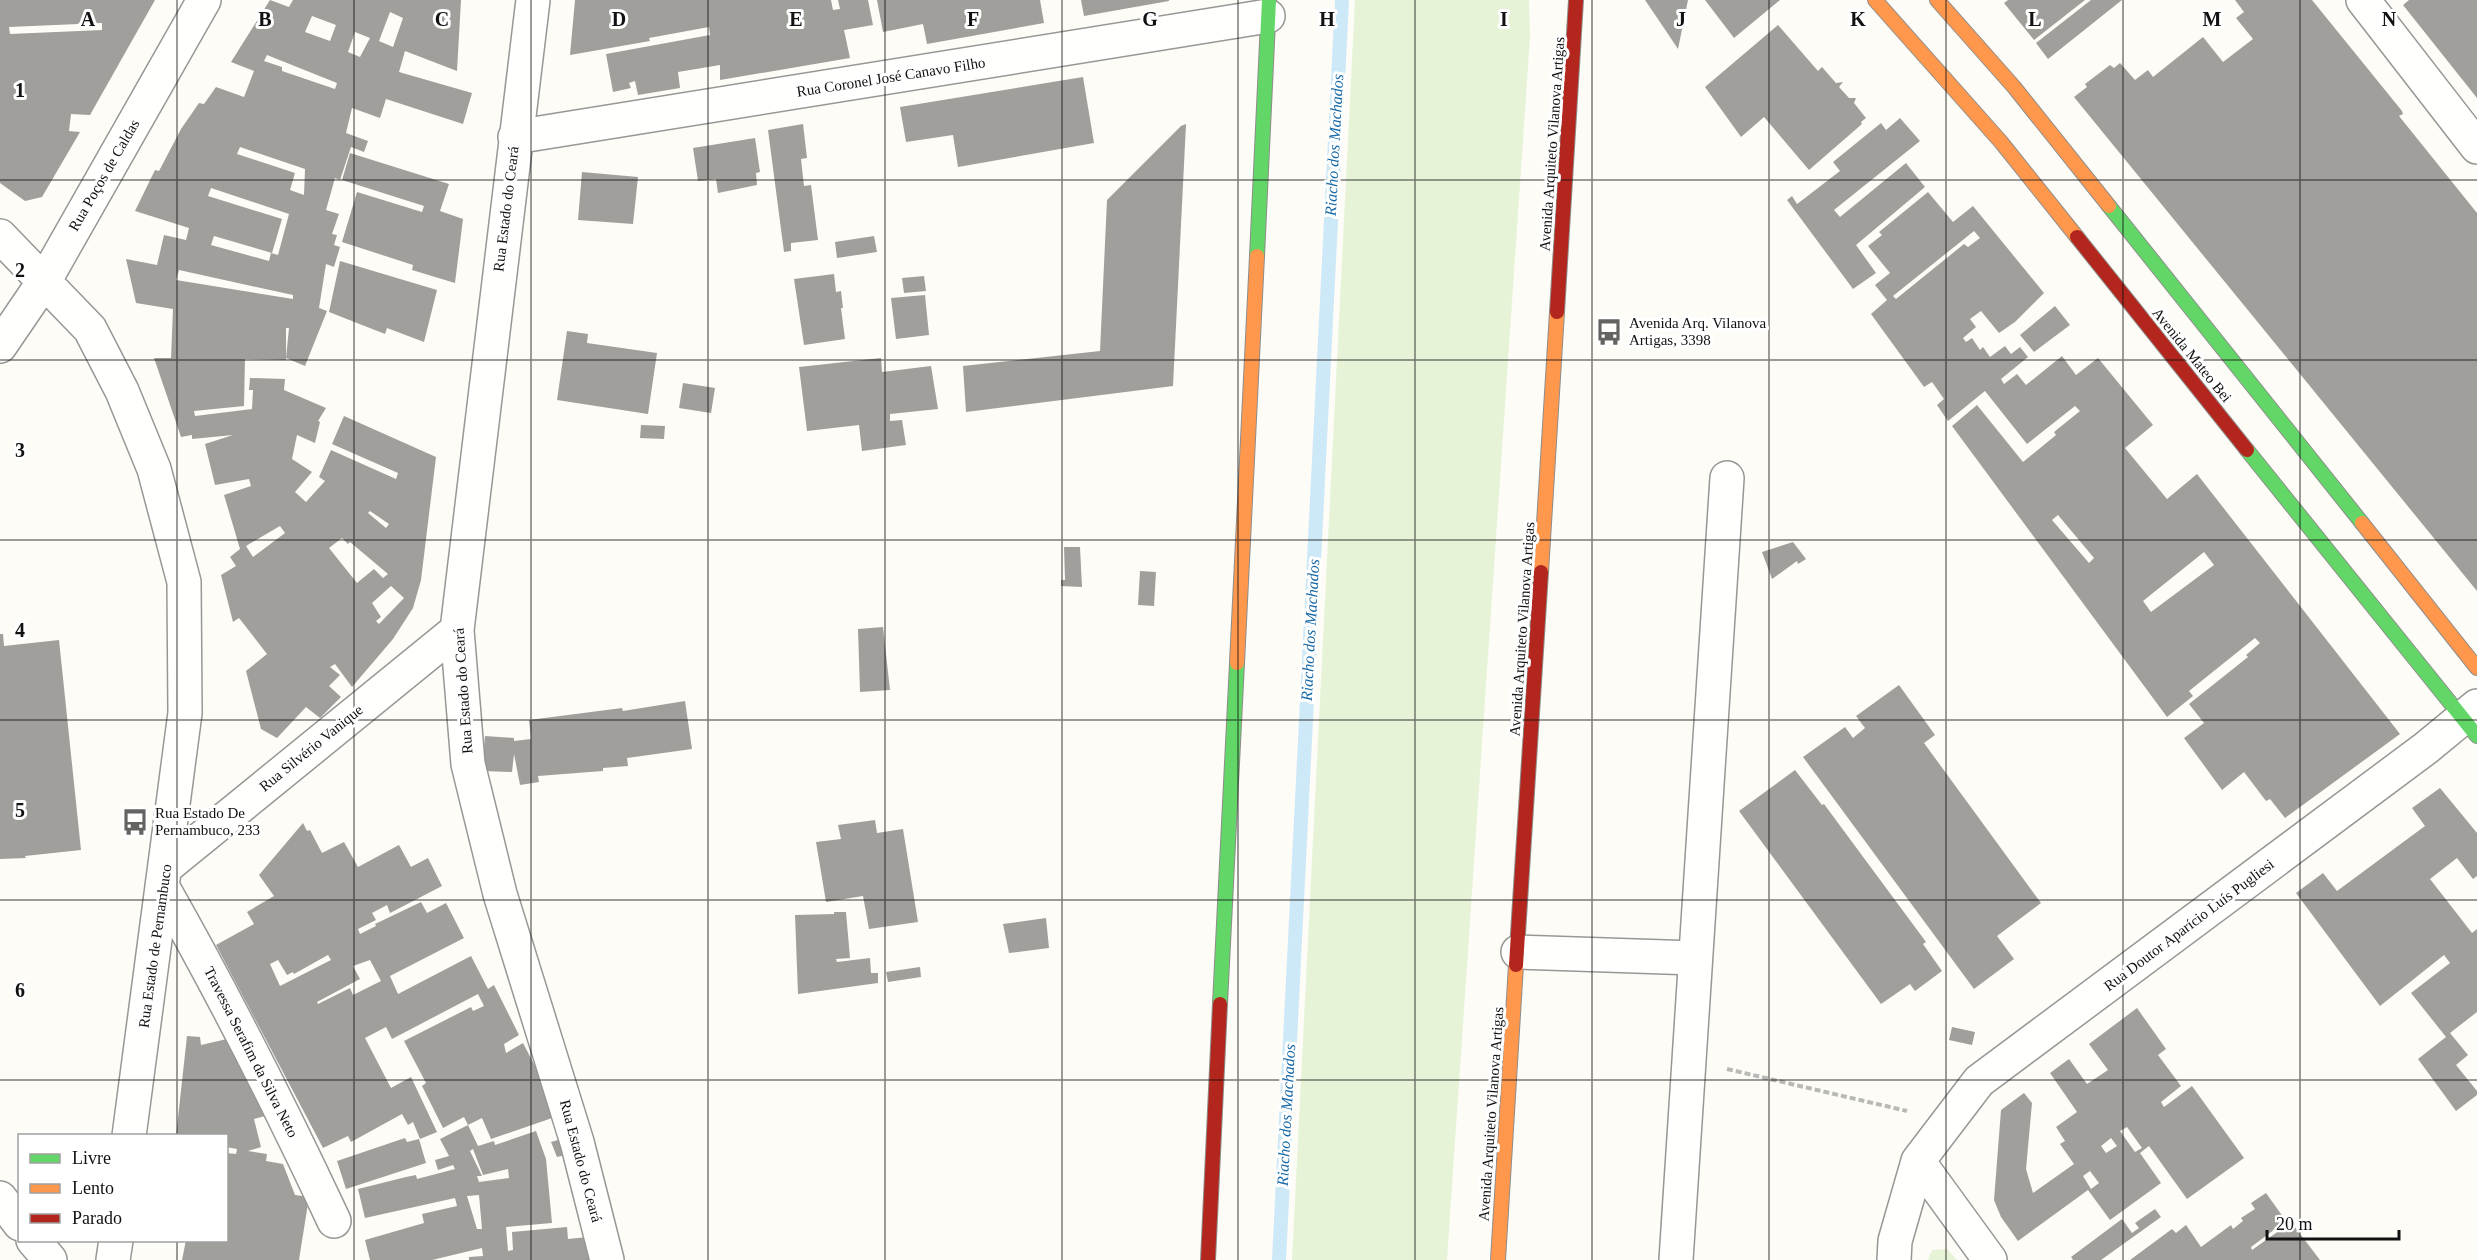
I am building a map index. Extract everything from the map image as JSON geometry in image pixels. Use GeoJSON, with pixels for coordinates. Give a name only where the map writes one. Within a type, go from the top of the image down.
{"type":"FeatureCollection","features":[{"type":"Feature","properties":{"kind":"main road","name":"Avenida Arquiteto Vilanova Artigas"},"geometry":{"type":"LineString","coordinates":[[1498,1260],[1576,0]]}},
{"type":"Feature","properties":{"kind":"main road"},"geometry":{"type":"LineString","coordinates":[[1576,17],[1586,0]]}},
{"type":"Feature","properties":{"kind":"main road","name":"Avenida Mateo Bei"},"geometry":{"type":"LineString","coordinates":[[1875,0],[2001,142],[2472,720]]}},
{"type":"Feature","properties":{"kind":"main road","name":"Avenida Mateo Bei"},"geometry":{"type":"LineString","coordinates":[[1937,0],[2014,87],[2477,668]]}},
{"type":"Feature","properties":{"kind":"main road"},"geometry":{"type":"LineString","coordinates":[[1208,1260],[1269,8]]}},
{"type":"Feature","properties":{"kind":"street","name":"Rua Poços de Caldas"},"geometry":{"type":"LineString","coordinates":[[0,346],[45,280],[204,0]]}},
{"type":"Feature","properties":{"kind":"street","name":"Rua Estado do Ceará"},"geometry":{"type":"LineString","coordinates":[[533,0],[457,630],[468,764],[500,894],[577,1142],[607,1260]]}},
{"type":"Feature","properties":{"kind":"street"},"geometry":{"type":"LineString","coordinates":[[2363,0],[2477,147]]}},
{"type":"Feature","properties":{"kind":"street","name":"Rua Coronel José Canavo Filho"},"geometry":{"type":"LineString","coordinates":[[515,137],[1269,8]]}},
{"type":"Feature","properties":{"kind":"street","name":"Rua Estado de Pernambuco"},"geometry":{"type":"LineString","coordinates":[[0,236],[90,329],[123,391],[153,469],[184,582],[185,713],[129,1134]]}},
{"type":"Feature","properties":{"kind":"street"},"geometry":{"type":"LineString","coordinates":[[1676,1260],[1727,478]]}},
{"type":"Feature","properties":{"kind":"street","name":"Rua Silvério Vanique"},"geometry":{"type":"LineString","coordinates":[[164,877],[457,630]]}},
{"type":"Feature","properties":{"kind":"street","name":"Rua Doutor Aparício Luís Pugliesi"},"geometry":{"type":"LineString","coordinates":[[1894,1260],[1895,1241],[1918,1161],[1978,1081],[2426,748],[2472,720]]}},
{"type":"Feature","properties":{"kind":"street","name":"Travessa Serafim da Silva Neto"},"geometry":{"type":"LineString","coordinates":[[164,877],[198,950],[304,1156],[334,1221]]}},
{"type":"Feature","properties":{"kind":"street"},"geometry":{"type":"LineString","coordinates":[[1518,952],[1695,958]]}},
{"type":"Feature","properties":{"kind":"street"},"geometry":{"type":"LineString","coordinates":[[1918,1161],[1990,1260]]}},
{"type":"Feature","properties":{"kind":"street"},"geometry":{"type":"LineString","coordinates":[[0,1197],[18,1221]]}},
{"type":"Feature","properties":{"kind":"street"},"geometry":{"type":"LineString","coordinates":[[35,1242],[50,1260]]}},
{"type":"Feature","properties":{"kind":"street"},"geometry":{"type":"LineString","coordinates":[[113,1260],[116,1242]]}},
{"type":"Feature","properties":{"kind":"path"},"geometry":{"type":"LineString","coordinates":[[1688,1060],[1947,1120]]}},
{"type":"Feature","properties":{"kind":"green space"},"geometry":{"type":"Polygon","coordinates":[[[1355,0],[1529,0],[1530,37],[1447,1260],[1292,1260],[1355,0]]]}},
{"type":"Feature","properties":{"kind":"green space"},"geometry":{"type":"Polygon","coordinates":[[[1947,1249],[1957,1260],[1928,1260],[1932,1250],[1947,1249]]]}},
{"type":"Feature","properties":{"kind":"building"},"geometry":{"type":"Polygon","coordinates":[[[0,0],[155,0],[90,115],[71,114],[69,131],[80,132],[42,197],[25,201],[0,183],[0,0]],[[102,23],[9,27],[10,34],[102,30],[102,23]]]}},
{"type":"Feature","properties":{"kind":"building"},"geometry":{"type":"Polygon","coordinates":[[[270,0],[289,7],[293,0],[461,0],[457,71],[405,51],[399,72],[472,93],[463,124],[386,99],[380,118],[352,108],[346,133],[368,141],[364,152],[351,147],[340,180],[335,178],[326,210],[339,214],[332,234],[337,235],[334,245],[340,247],[334,267],[326,264],[319,308],[327,311],[305,366],[286,358],[286,360],[245,359],[244,406],[194,411],[195,416],[252,409],[253,390],[249,390],[250,378],[285,379],[284,390],[326,408],[318,421],[320,422],[315,443],[297,435],[292,459],[312,472],[295,492],[306,502],[325,481],[319,477],[331,450],[396,479],[398,473],[332,444],[344,416],[436,457],[421,580],[413,608],[393,639],[352,687],[335,664],[330,667],[340,675],[329,686],[341,697],[320,718],[306,707],[277,738],[261,729],[246,671],[267,654],[239,618],[233,622],[221,575],[236,566],[230,557],[240,549],[224,495],[251,486],[249,479],[215,485],[205,444],[233,435],[192,439],[192,435],[181,437],[154,358],[171,358],[173,309],[136,303],[126,259],[157,265],[164,235],[186,240],[189,228],[135,211],[155,170],[159,171],[181,129],[199,103],[204,104],[216,87],[244,97],[254,71],[231,62],[270,0]],[[390,12],[379,41],[393,47],[403,18],[390,12]],[[312,16],[305,32],[330,41],[336,25],[312,16]],[[355,32],[348,52],[360,57],[370,38],[355,32]],[[267,55],[264,61],[282,67],[282,71],[335,89],[337,83],[267,55]],[[240,147],[237,154],[295,173],[290,190],[304,195],[305,169],[240,147]],[[211,188],[208,196],[282,219],[272,253],[214,236],[211,245],[269,261],[271,253],[278,255],[289,214],[211,188]],[[179,270],[176,280],[293,299],[293,295],[179,270]],[[286,328],[286,358],[289,328],[286,328]],[[370,511],[368,513],[386,528],[389,524],[370,511]],[[280,526],[246,546],[253,557],[285,533],[280,526]],[[342,538],[329,548],[357,583],[374,569],[383,578],[388,574],[342,538]],[[391,586],[372,603],[381,617],[376,621],[379,624],[404,598],[391,586]]]}},
{"type":"Feature","properties":{"kind":"building"},"geometry":{"type":"Polygon","coordinates":[[[575,0],[831,0],[833,10],[840,9],[838,0],[868,0],[873,25],[844,30],[850,58],[720,80],[720,65],[678,72],[680,88],[638,95],[635,81],[629,83],[631,88],[613,92],[606,54],[710,35],[709,27],[649,38],[650,41],[570,55],[575,0]]]}},
{"type":"Feature","properties":{"kind":"building"},"geometry":{"type":"Polygon","coordinates":[[[877,0],[1040,0],[1044,23],[927,44],[923,24],[883,32],[877,0]]]}},
{"type":"Feature","properties":{"kind":"building"},"geometry":{"type":"Polygon","coordinates":[[[1081,0],[1169,0],[1169,1],[1084,16],[1081,0]]]}},
{"type":"Feature","properties":{"kind":"building"},"geometry":{"type":"Polygon","coordinates":[[[1645,0],[1688,0],[1678,49],[1666,31],[1645,0]]]}},
{"type":"Feature","properties":{"kind":"building"},"geometry":{"type":"Polygon","coordinates":[[[1705,0],[1780,0],[1734,38],[1705,0]]]}},
{"type":"Feature","properties":{"kind":"building"},"geometry":{"type":"Polygon","coordinates":[[[2008,0],[2085,0],[2034,40],[2004,3],[2008,0]]]}},
{"type":"Feature","properties":{"kind":"building"},"geometry":{"type":"Polygon","coordinates":[[[2091,0],[2122,0],[2048,59],[2036,43],[2091,0]]]}},
{"type":"Feature","properties":{"kind":"building"},"geometry":{"type":"Polygon","coordinates":[[[2235,0],[2312,0],[2402,111],[2403,114],[2399,116],[2477,213],[2477,591],[2074,97],[2087,87],[2085,84],[2110,65],[2114,68],[2120,63],[2135,80],[2148,70],[2153,77],[2203,37],[2223,62],[2253,39],[2236,18],[2244,12],[2235,0]]]}},
{"type":"Feature","properties":{"kind":"building"},"geometry":{"type":"Polygon","coordinates":[[[2409,0],[2477,0],[2477,98],[2403,5],[2409,0]]]}},
{"type":"Feature","properties":{"kind":"building"},"geometry":{"type":"Polygon","coordinates":[[[1778,25],[1818,71],[1822,67],[1836,83],[1843,82],[1839,87],[1849,98],[1856,98],[1854,103],[1866,118],[1809,170],[1764,117],[1741,137],[1705,87],[1778,25]]]}},
{"type":"Feature","properties":{"kind":"building"},"geometry":{"type":"Polygon","coordinates":[[[1083,77],[1094,143],[958,167],[953,135],[906,142],[900,107],[1083,77]]]}},
{"type":"Feature","properties":{"kind":"building"},"geometry":{"type":"Polygon","coordinates":[[[1900,118],[1920,141],[1834,210],[1840,217],[1906,163],[1925,187],[1856,245],[1876,273],[1853,289],[1787,200],[1792,196],[1797,204],[1840,171],[1833,162],[1881,123],[1886,130],[1900,118]]]}},
{"type":"Feature","properties":{"kind":"building"},"geometry":{"type":"Polygon","coordinates":[[[803,124],[807,158],[801,159],[804,186],[811,185],[818,240],[791,243],[791,251],[784,252],[768,130],[803,124]]]}},
{"type":"Feature","properties":{"kind":"building"},"geometry":{"type":"Polygon","coordinates":[[[1186,124],[1173,386],[966,412],[963,366],[1100,351],[1107,200],[1181,126],[1186,124]]]}},
{"type":"Feature","properties":{"kind":"building"},"geometry":{"type":"Polygon","coordinates":[[[755,138],[760,172],[756,173],[757,185],[718,193],[716,179],[698,181],[693,148],[755,138]]]}},
{"type":"Feature","properties":{"kind":"building"},"geometry":{"type":"Polygon","coordinates":[[[350,153],[449,184],[440,211],[463,219],[455,283],[412,270],[413,265],[342,242],[357,192],[422,212],[424,206],[342,180],[350,153]]]}},
{"type":"Feature","properties":{"kind":"building"},"geometry":{"type":"Polygon","coordinates":[[[582,172],[638,177],[633,224],[578,220],[582,172]]]}},
{"type":"Feature","properties":{"kind":"building"},"geometry":{"type":"Polygon","coordinates":[[[1928,192],[1953,222],[1973,206],[2044,293],[2015,322],[1999,333],[1981,311],[1970,319],[1976,327],[1963,338],[1966,342],[1972,338],[1980,350],[1983,347],[1990,357],[2005,346],[2011,354],[2020,347],[2028,357],[2001,379],[2004,384],[2017,374],[2026,385],[2062,356],[2076,375],[2098,358],[2153,425],[2125,448],[2167,499],[2197,474],[2400,734],[2285,818],[2270,799],[2266,801],[2244,772],[2222,790],[2184,738],[2204,723],[2189,704],[2248,657],[2246,655],[2260,643],[2255,638],[2189,691],[2193,696],[2167,717],[1952,426],[1977,405],[2023,462],[2056,435],[2054,432],[2080,411],[2075,406],[2027,444],[1985,391],[1948,421],[1937,405],[1944,399],[1932,382],[1924,387],[1871,314],[1887,300],[1875,285],[1890,273],[1868,246],[1882,235],[1879,232],[1928,192]],[[1974,231],[1893,296],[1896,299],[1964,244],[1968,247],[1980,238],[1974,231]],[[2058,515],[2052,520],[2089,563],[2094,558],[2058,515]],[[2204,552],[2143,601],[2151,612],[2214,565],[2204,552]]]}},
{"type":"Feature","properties":{"kind":"building"},"geometry":{"type":"Polygon","coordinates":[[[874,236],[877,252],[837,258],[835,242],[874,236]]]}},
{"type":"Feature","properties":{"kind":"building"},"geometry":{"type":"Polygon","coordinates":[[[340,261],[437,290],[424,342],[387,328],[385,334],[329,312],[340,261]]]}},
{"type":"Feature","properties":{"kind":"building"},"geometry":{"type":"Polygon","coordinates":[[[834,274],[836,292],[841,291],[845,339],[804,345],[794,279],[834,274]]]}},
{"type":"Feature","properties":{"kind":"building"},"geometry":{"type":"Polygon","coordinates":[[[924,276],[926,291],[904,293],[902,278],[924,276]]]}},
{"type":"Feature","properties":{"kind":"building"},"geometry":{"type":"Polygon","coordinates":[[[925,295],[929,335],[896,339],[891,298],[925,295]]]}},
{"type":"Feature","properties":{"kind":"building"},"geometry":{"type":"Polygon","coordinates":[[[2055,306],[2070,325],[2034,352],[2020,335],[2055,306]]]}},
{"type":"Feature","properties":{"kind":"building"},"geometry":{"type":"Polygon","coordinates":[[[567,331],[588,334],[587,343],[657,353],[648,414],[557,400],[567,331]]]}},
{"type":"Feature","properties":{"kind":"building"},"geometry":{"type":"Polygon","coordinates":[[[881,358],[882,372],[931,366],[938,409],[890,414],[890,421],[902,420],[906,445],[862,451],[859,425],[807,431],[799,367],[881,358]]]}},
{"type":"Feature","properties":{"kind":"building"},"geometry":{"type":"Polygon","coordinates":[[[683,383],[715,388],[711,413],[679,408],[683,383]]]}},
{"type":"Feature","properties":{"kind":"building"},"geometry":{"type":"Polygon","coordinates":[[[641,425],[665,426],[664,439],[640,438],[641,425]]]}},
{"type":"Feature","properties":{"kind":"building"},"geometry":{"type":"Polygon","coordinates":[[[1793,542],[1806,559],[1798,564],[1797,561],[1772,579],[1762,552],[1793,542]]]}},
{"type":"Feature","properties":{"kind":"building"},"geometry":{"type":"Polygon","coordinates":[[[1064,547],[1080,547],[1082,587],[1061,586],[1061,580],[1065,580],[1064,547]]]}},
{"type":"Feature","properties":{"kind":"building"},"geometry":{"type":"Polygon","coordinates":[[[1140,571],[1156,572],[1154,606],[1138,605],[1140,571]]]}},
{"type":"Feature","properties":{"kind":"building"},"geometry":{"type":"Polygon","coordinates":[[[883,627],[890,690],[860,692],[858,629],[883,627]]]}},
{"type":"Feature","properties":{"kind":"building"},"geometry":{"type":"Polygon","coordinates":[[[0,634],[3,634],[4,646],[59,640],[81,850],[25,856],[26,858],[0,859],[0,634]]]}},
{"type":"Feature","properties":{"kind":"building"},"geometry":{"type":"Polygon","coordinates":[[[1899,685],[1935,735],[1924,743],[2041,903],[1997,936],[2014,959],[1974,989],[1803,757],[1845,727],[1853,738],[1865,728],[1856,716],[1899,685]]]}},
{"type":"Feature","properties":{"kind":"building"},"geometry":{"type":"Polygon","coordinates":[[[685,701],[692,749],[627,758],[628,766],[603,768],[603,771],[538,776],[539,782],[520,785],[514,754],[512,772],[482,771],[485,736],[514,738],[514,741],[531,739],[529,720],[622,708],[623,711],[685,701]]]}},
{"type":"Feature","properties":{"kind":"building"},"geometry":{"type":"Polygon","coordinates":[[[1795,770],[1822,805],[1824,804],[1926,942],[1923,944],[1942,971],[1915,991],[1910,984],[1881,1004],[1739,811],[1795,770]]]}},
{"type":"Feature","properties":{"kind":"building"},"geometry":{"type":"Polygon","coordinates":[[[2440,788],[2477,833],[2477,876],[2473,879],[2457,858],[2430,879],[2472,933],[2477,929],[2477,1012],[2450,1033],[2468,1055],[2456,1065],[2477,1091],[2477,1095],[2456,1111],[2418,1059],[2446,1037],[2411,993],[2450,963],[2444,955],[2380,1006],[2296,893],[2323,873],[2337,891],[2425,826],[2412,808],[2440,788]]]}},
{"type":"Feature","properties":{"kind":"building"},"geometry":{"type":"Polygon","coordinates":[[[875,820],[877,833],[903,829],[918,922],[869,929],[863,896],[826,902],[816,842],[841,839],[838,825],[875,820]]]}},
{"type":"Feature","properties":{"kind":"building"},"geometry":{"type":"Polygon","coordinates":[[[303,823],[307,831],[310,830],[322,853],[344,842],[358,867],[399,845],[411,867],[428,858],[442,886],[390,913],[387,905],[372,913],[376,920],[358,929],[360,934],[376,926],[375,924],[421,902],[427,913],[446,903],[464,938],[390,976],[398,994],[471,956],[488,989],[494,985],[519,1035],[504,1044],[506,1053],[523,1043],[546,1087],[555,1117],[491,1139],[482,1118],[468,1125],[464,1117],[443,1128],[422,1086],[426,1083],[404,1041],[471,1007],[473,1011],[484,1006],[478,994],[392,1039],[386,1027],[365,1038],[391,1088],[411,1077],[437,1132],[420,1139],[413,1122],[408,1125],[402,1114],[351,1142],[348,1136],[323,1148],[216,945],[254,924],[247,912],[274,896],[259,875],[303,823]],[[328,955],[294,974],[293,972],[287,975],[278,960],[270,964],[280,986],[331,960],[328,955]],[[370,960],[353,966],[360,979],[317,1002],[318,1004],[350,988],[353,995],[381,981],[370,960]]]}},
{"type":"Feature","properties":{"kind":"building"},"geometry":{"type":"Polygon","coordinates":[[[834,912],[846,912],[850,958],[836,959],[837,962],[870,958],[871,973],[878,973],[878,983],[798,994],[795,915],[834,914],[834,912]]]}},
{"type":"Feature","properties":{"kind":"building"},"geometry":{"type":"Polygon","coordinates":[[[1046,918],[1049,948],[1009,953],[1003,924],[1046,918]]]}},
{"type":"Feature","properties":{"kind":"building"},"geometry":{"type":"Polygon","coordinates":[[[920,967],[921,977],[888,982],[886,972],[920,967]]]}},
{"type":"Feature","properties":{"kind":"building"},"geometry":{"type":"Polygon","coordinates":[[[2137,1008],[2166,1049],[2158,1055],[2181,1086],[2161,1102],[2164,1107],[2192,1086],[2244,1158],[2187,1199],[2149,1146],[2140,1153],[2161,1183],[2110,1220],[2088,1190],[2018,1241],[2001,1217],[1994,1200],[2001,1110],[2024,1093],[2032,1103],[2026,1169],[2033,1193],[2074,1164],[2060,1144],[2065,1141],[2056,1127],[2077,1112],[2050,1073],[2069,1059],[2087,1084],[2108,1070],[2089,1044],[2137,1008]],[[2127,1127],[2120,1131],[2135,1152],[2142,1148],[2127,1127]],[[2111,1138],[2101,1146],[2106,1153],[2117,1146],[2111,1138]],[[2090,1171],[2083,1176],[2091,1189],[2099,1183],[2090,1171]]]}},
{"type":"Feature","properties":{"kind":"building"},"geometry":{"type":"Polygon","coordinates":[[[1952,1027],[1975,1032],[1972,1045],[1949,1040],[1952,1027]]]}},
{"type":"Feature","properties":{"kind":"building"},"geometry":{"type":"Polygon","coordinates":[[[187,1036],[200,1037],[201,1045],[227,1039],[265,1116],[254,1119],[261,1147],[248,1151],[267,1154],[266,1161],[283,1164],[295,1195],[309,1197],[299,1260],[182,1260],[186,1242],[228,1242],[228,1153],[236,1154],[237,1149],[228,1147],[228,1134],[176,1134],[187,1036]]]}},
{"type":"Feature","properties":{"kind":"building"},"geometry":{"type":"Polygon","coordinates":[[[468,1125],[478,1146],[494,1141],[495,1145],[536,1131],[546,1159],[552,1223],[506,1227],[508,1251],[513,1250],[512,1232],[567,1227],[568,1239],[588,1237],[593,1260],[469,1260],[469,1257],[483,1256],[482,1248],[432,1260],[370,1260],[365,1240],[424,1223],[422,1214],[457,1206],[455,1198],[365,1218],[358,1189],[416,1175],[417,1179],[455,1169],[453,1165],[438,1170],[435,1160],[449,1156],[440,1139],[468,1125]],[[473,1149],[470,1151],[482,1176],[477,1176],[479,1182],[509,1178],[508,1169],[483,1175],[473,1149]],[[479,1195],[467,1196],[477,1229],[482,1229],[479,1195]]]}},
{"type":"Feature","properties":{"kind":"building"},"geometry":{"type":"Polygon","coordinates":[[[405,1138],[407,1142],[419,1139],[426,1163],[346,1189],[337,1161],[405,1138]]]}},
{"type":"Feature","properties":{"kind":"building"},"geometry":{"type":"Polygon","coordinates":[[[561,1139],[566,1155],[557,1157],[551,1142],[561,1139]]]}},
{"type":"Feature","properties":{"kind":"building"},"geometry":{"type":"Polygon","coordinates":[[[2266,1193],[2286,1221],[2251,1247],[2252,1250],[2291,1222],[2320,1260],[2130,1260],[2172,1229],[2176,1233],[2186,1225],[2201,1247],[2231,1225],[2233,1229],[2243,1221],[2241,1218],[2255,1209],[2251,1203],[2266,1193]]]}},
{"type":"Feature","properties":{"kind":"building"},"geometry":{"type":"Polygon","coordinates":[[[2155,1209],[2161,1217],[2101,1260],[2073,1260],[2071,1257],[2122,1219],[2132,1233],[2139,1228],[2135,1223],[2155,1209]]]}},
{"type":"Feature","properties":{"kind":"waterway","name":"Riacho dos Machados"},"geometry":{"type":"LineString","coordinates":[[1279,1260],[1342,0]]}},
{"type":"Feature","properties":{"kind":"traffic: fast"},"geometry":{"type":"LineString","coordinates":[[1257,256],[1269,0]]}},
{"type":"Feature","properties":{"kind":"traffic: fast"},"geometry":{"type":"LineString","coordinates":[[2109,206],[2362,523]]}},
{"type":"Feature","properties":{"kind":"traffic: fast"},"geometry":{"type":"LineString","coordinates":[[2247,450],[2477,736]]}},
{"type":"Feature","properties":{"kind":"traffic: fast"},"geometry":{"type":"LineString","coordinates":[[1220,1004],[1237,663]]}},
{"type":"Feature","properties":{"kind":"traffic: slow"},"geometry":{"type":"LineString","coordinates":[[1875,0],[2001,142],[2077,237]]}},
{"type":"Feature","properties":{"kind":"traffic: slow"},"geometry":{"type":"LineString","coordinates":[[1937,0],[2014,87],[2109,206]]}},
{"type":"Feature","properties":{"kind":"traffic: slow"},"geometry":{"type":"LineString","coordinates":[[1237,663],[1257,256]]}},
{"type":"Feature","properties":{"kind":"traffic: slow"},"geometry":{"type":"LineString","coordinates":[[1541,572],[1557,312]]}},
{"type":"Feature","properties":{"kind":"traffic: slow"},"geometry":{"type":"LineString","coordinates":[[2362,523],[2477,668]]}},
{"type":"Feature","properties":{"kind":"traffic: slow"},"geometry":{"type":"LineString","coordinates":[[1498,1260],[1516,965]]}},
{"type":"Feature","properties":{"kind":"traffic: jam"},"geometry":{"type":"LineString","coordinates":[[1557,312],[1576,0]]}},
{"type":"Feature","properties":{"kind":"traffic: jam"},"geometry":{"type":"LineString","coordinates":[[2077,237],[2247,450]]}},
{"type":"Feature","properties":{"kind":"traffic: jam"},"geometry":{"type":"LineString","coordinates":[[1516,965],[1541,572]]}},
{"type":"Feature","properties":{"kind":"traffic: jam"},"geometry":{"type":"LineString","coordinates":[[1208,1260],[1220,1004]]}},
{"type":"Feature","properties":{"kind":"place","name":"Avenida Arq. Vilanova Artigas, 3398"},"geometry":{"type":"Point","coordinates":[1609,332]}},
{"type":"Feature","properties":{"kind":"place","name":"Rua Estado De Pernambuco, 233"},"geometry":{"type":"Point","coordinates":[135,822]}}]}
